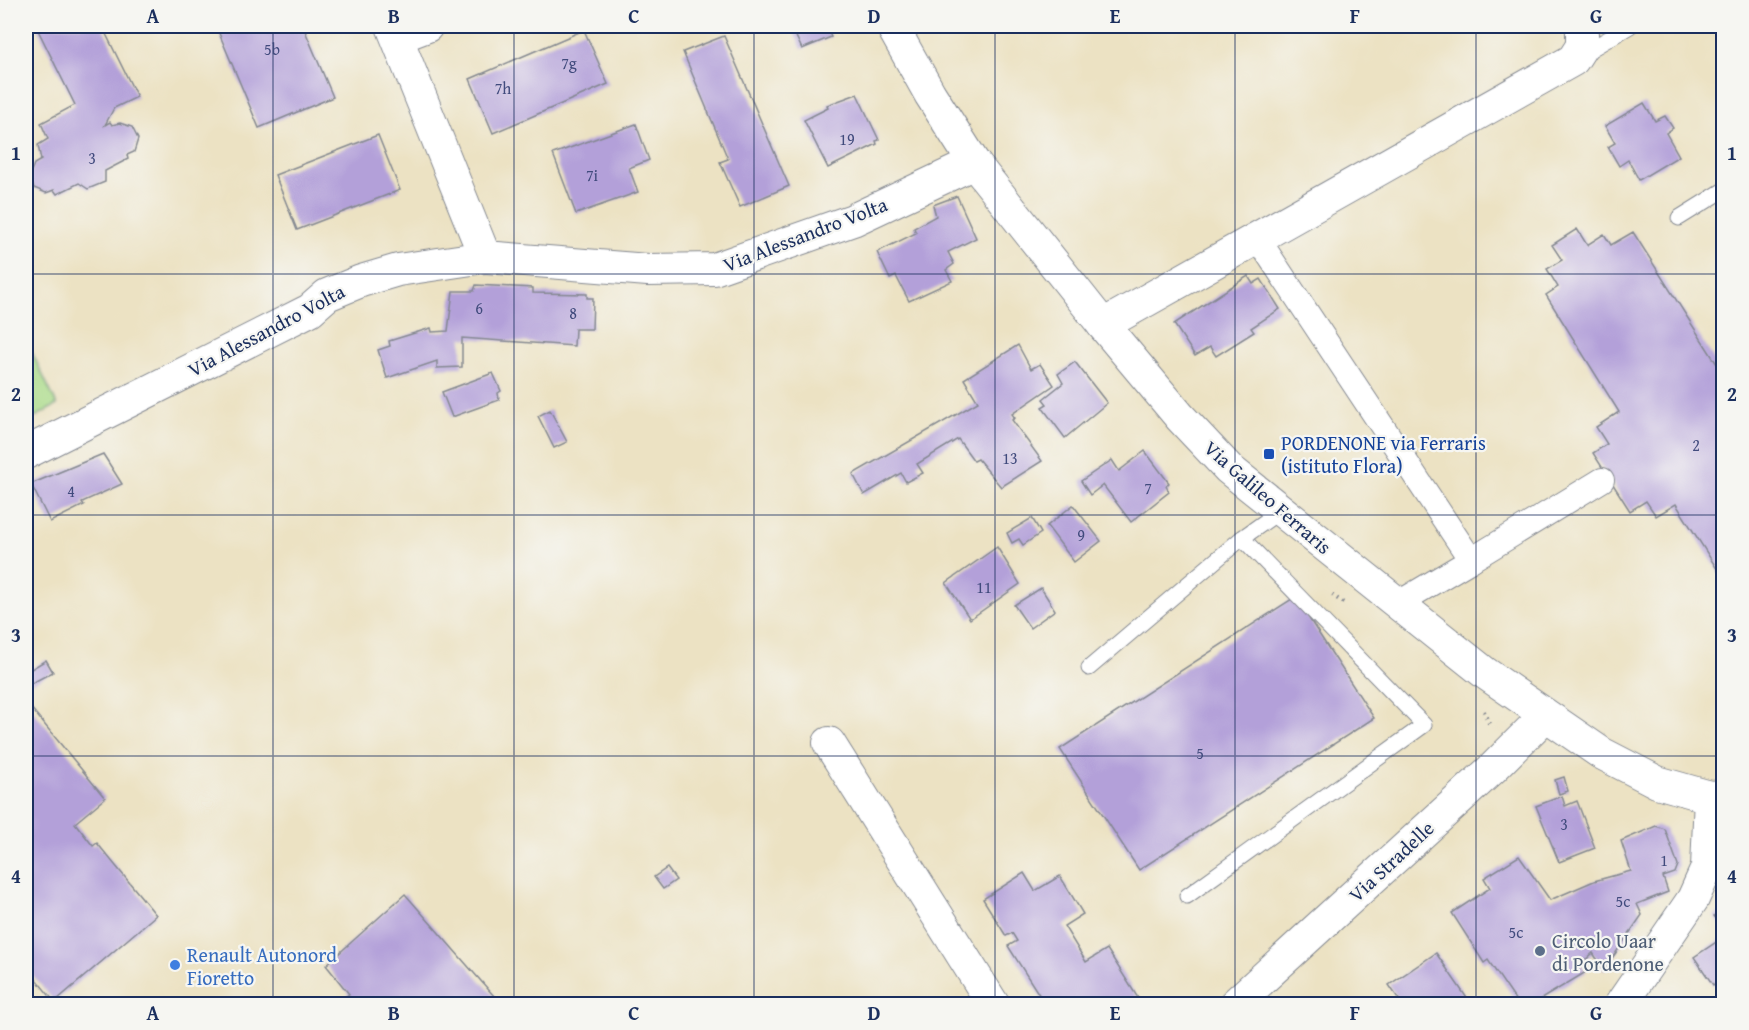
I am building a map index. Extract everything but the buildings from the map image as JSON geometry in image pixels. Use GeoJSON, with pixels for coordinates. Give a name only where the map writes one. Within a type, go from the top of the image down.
{"type":"FeatureCollection","features":[{"type":"Feature","properties":{"kind":"street"},"geometry":{"type":"LineString","coordinates":[[427,26],[395,31],[485,257]]}},
{"type":"Feature","properties":{"kind":"street","name":"Via Galileo Ferraris"},"geometry":{"type":"LineString","coordinates":[[892,26],[930,94],[974,163],[1103,325],[1180,417],[1229,469],[1485,673],[1545,716],[1628,769],[1674,788],[1717,796]]}},
{"type":"Feature","properties":{"kind":"street"},"geometry":{"type":"LineString","coordinates":[[1103,325],[1573,60],[1582,46],[1582,26]]}},
{"type":"Feature","properties":{"kind":"street","name":"Via Alessandro Volta"},"geometry":{"type":"LineString","coordinates":[[26,453],[310,310],[327,295],[361,281],[398,270],[485,257],[648,270],[714,269],[853,220],[974,163]]}},
{"type":"Feature","properties":{"kind":"street"},"geometry":{"type":"LineString","coordinates":[[1258,239],[1471,560]]}},
{"type":"Feature","properties":{"kind":"street"},"geometry":{"type":"LineString","coordinates":[[1397,604],[1602,480]]}},
{"type":"Feature","properties":{"kind":"street","name":"Via Stradelle"},"geometry":{"type":"LineString","coordinates":[[1236,1005],[1492,769],[1545,716]]}},
{"type":"Feature","properties":{"kind":"street"},"geometry":{"type":"LineString","coordinates":[[829,743],[993,1005]]}},
{"type":"Feature","properties":{"kind":"street"},"geometry":{"type":"LineString","coordinates":[[1621,1005],[1693,899],[1707,868],[1717,796]]}},
{"type":"Feature","properties":{"kind":"lane"},"geometry":{"type":"LineString","coordinates":[[1573,60],[1630,26]]}},
{"type":"Feature","properties":{"kind":"lane"},"geometry":{"type":"LineString","coordinates":[[1680,218],[1724,190]]}},
{"type":"Feature","properties":{"kind":"lane"},"geometry":{"type":"LineString","coordinates":[[1089,668],[1242,538],[1280,511]]}},
{"type":"Feature","properties":{"kind":"lane"},"geometry":{"type":"LineString","coordinates":[[1187,896],[1424,724],[1242,538]]}},
{"type":"Feature","properties":{"kind":"green space"},"geometry":{"type":"Polygon","coordinates":[[[26,340],[57,405],[26,422],[26,340]]]}},
{"type":"Feature","properties":{"kind":"place","name":"PORDENONE via Ferraris (istituto Flora)"},"geometry":{"type":"Point","coordinates":[1269,454]}},
{"type":"Feature","properties":{"kind":"place","name":"Circolo Uaar di Pordenone"},"geometry":{"type":"Point","coordinates":[1540,951]}},
{"type":"Feature","properties":{"kind":"place","name":"Renault Autonord Fioretto"},"geometry":{"type":"Point","coordinates":[175,965]}}]}
